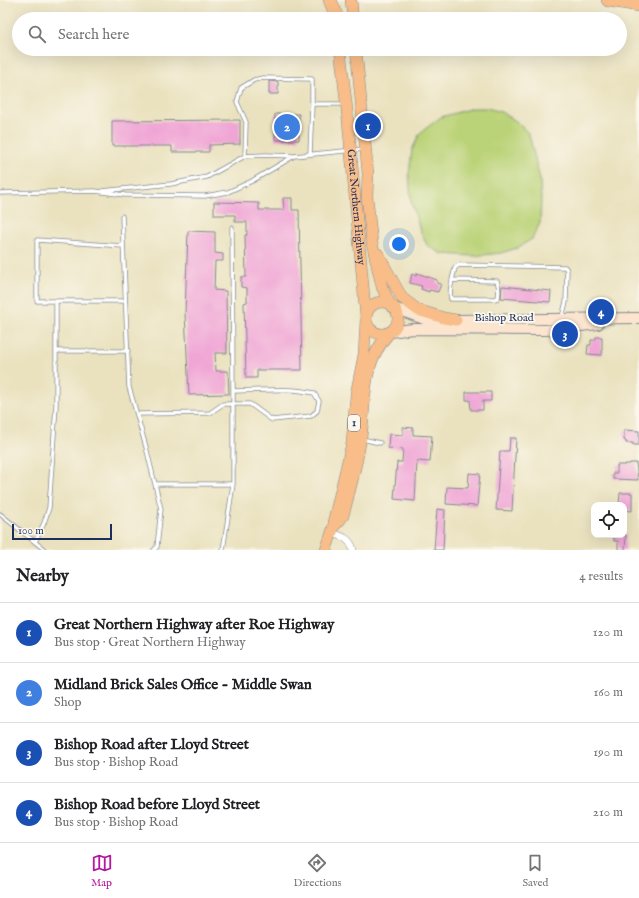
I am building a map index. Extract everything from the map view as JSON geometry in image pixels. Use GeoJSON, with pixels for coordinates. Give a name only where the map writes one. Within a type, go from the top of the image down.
{"type":"FeatureCollection","features":[{"type":"Feature","properties":{"kind":"highway"},"geometry":{"type":"LineString","coordinates":[[330,0],[335,12]]}},
{"type":"Feature","properties":{"kind":"highway"},"geometry":{"type":"LineString","coordinates":[[608,0],[639,5]]}},
{"type":"Feature","properties":{"kind":"main road"},"geometry":{"type":"LineString","coordinates":[[335,0],[336,12]]}},
{"type":"Feature","properties":{"kind":"main road"},"geometry":{"type":"LineString","coordinates":[[351,0],[352,12]]}},
{"type":"Feature","properties":{"kind":"main road","name":"Great Northern Highway"},"geometry":{"type":"LineString","coordinates":[[341,56],[366,319],[364,354],[356,394],[357,438]]}},
{"type":"Feature","properties":{"kind":"main road","name":"Great Northern Highway"},"geometry":{"type":"LineString","coordinates":[[357,56],[366,149],[372,243],[382,287],[393,307]]}},
{"type":"Feature","properties":{"kind":"main road"},"geometry":{"type":"LineString","coordinates":[[346,104],[354,98],[359,84]]}},
{"type":"Feature","properties":{"kind":"main road"},"geometry":{"type":"LineString","coordinates":[[372,243],[402,298],[418,310],[439,317],[456,320]]}},
{"type":"Feature","properties":{"kind":"main road"},"geometry":{"type":"LineString","coordinates":[[390,332],[379,334],[372,331],[368,326],[366,319],[368,311],[375,304],[382,302],[393,307]]}},
{"type":"Feature","properties":{"kind":"main road","name":"1"},"geometry":{"type":"LineString","coordinates":[[390,332],[398,321],[397,314],[393,307]]}},
{"type":"Feature","properties":{"kind":"main road","name":"Great Northern Highway"},"geometry":{"type":"LineString","coordinates":[[326,550],[333,529],[334,519],[349,459],[357,438],[370,363],[378,347],[390,332]]}},
{"type":"Feature","properties":{"kind":"street","name":"Bishop Road"},"geometry":{"type":"LineString","coordinates":[[393,307],[416,317],[435,322],[454,324],[456,320],[562,324],[613,322],[616,318],[639,318]]}},
{"type":"Feature","properties":{"kind":"street","name":"Bishop Road"},"geometry":{"type":"LineString","coordinates":[[390,332],[413,329],[538,330],[562,324]]}},
{"type":"Feature","properties":{"kind":"street"},"geometry":{"type":"LineString","coordinates":[[333,529],[349,541],[353,550]]}},
{"type":"Feature","properties":{"kind":"lane"},"geometry":{"type":"LineString","coordinates":[[245,156],[246,122],[237,102],[241,88],[254,80],[263,78],[312,79],[310,154]]}},
{"type":"Feature","properties":{"kind":"lane"},"geometry":{"type":"LineString","coordinates":[[312,104],[346,104]]}},
{"type":"Feature","properties":{"kind":"lane"},"geometry":{"type":"LineString","coordinates":[[0,193],[95,191],[171,184],[208,177],[245,156],[294,156],[366,149]]}},
{"type":"Feature","properties":{"kind":"lane"},"geometry":{"type":"LineString","coordinates":[[95,191],[125,195],[205,196],[228,192],[252,181],[294,156]]}},
{"type":"Feature","properties":{"kind":"lane"},"geometry":{"type":"LineString","coordinates":[[122,216],[129,387],[161,509],[157,547],[154,550]]}},
{"type":"Feature","properties":{"kind":"lane"},"geometry":{"type":"LineString","coordinates":[[223,550],[233,484],[232,227]]}},
{"type":"Feature","properties":{"kind":"lane"},"geometry":{"type":"LineString","coordinates":[[123,246],[37,240],[37,301],[125,301]]}},
{"type":"Feature","properties":{"kind":"lane"},"geometry":{"type":"LineString","coordinates":[[453,280],[497,281],[498,298],[451,299],[450,296],[453,280],[456,267],[459,265],[565,266],[567,270],[566,302],[562,324]]}},
{"type":"Feature","properties":{"kind":"lane"},"geometry":{"type":"LineString","coordinates":[[35,542],[49,508],[56,406],[56,301]]}},
{"type":"Feature","properties":{"kind":"lane"},"geometry":{"type":"LineString","coordinates":[[56,351],[128,351]]}},
{"type":"Feature","properties":{"kind":"lane"},"geometry":{"type":"LineString","coordinates":[[137,414],[210,413],[223,404],[250,404],[272,420],[311,416],[317,411],[319,401],[314,393],[299,390],[272,389],[233,391]]}},
{"type":"Feature","properties":{"kind":"lane"},"geometry":{"type":"LineString","coordinates":[[357,438],[380,443]]}},
{"type":"Feature","properties":{"kind":"lane"},"geometry":{"type":"LineString","coordinates":[[155,484],[233,484]]}},
{"type":"Feature","properties":{"kind":"lane"},"geometry":{"type":"LineString","coordinates":[[0,514],[35,542],[41,549]]}},
{"type":"Feature","properties":{"kind":"green space"},"geometry":{"type":"Polygon","coordinates":[[[473,108],[487,108],[501,112],[516,121],[529,134],[540,179],[540,223],[532,239],[517,248],[501,253],[473,256],[442,254],[427,245],[420,230],[411,201],[409,174],[412,150],[420,133],[441,117],[473,108]]]}},
{"type":"Feature","properties":{"kind":"building"},"geometry":{"type":"Polygon","coordinates":[[[269,81],[278,82],[278,94],[269,94],[269,81]]]}},
{"type":"Feature","properties":{"kind":"building"},"geometry":{"type":"Polygon","coordinates":[[[275,114],[299,114],[299,140],[275,140],[275,114]]]}},
{"type":"Feature","properties":{"kind":"building"},"geometry":{"type":"Polygon","coordinates":[[[240,120],[240,144],[209,145],[209,152],[172,152],[172,146],[112,146],[112,121],[240,120]]]}},
{"type":"Feature","properties":{"kind":"building"},"geometry":{"type":"Polygon","coordinates":[[[283,198],[292,198],[292,210],[299,210],[302,370],[257,370],[257,378],[246,378],[244,303],[247,302],[247,288],[241,287],[241,277],[246,277],[245,235],[247,235],[247,222],[235,222],[235,215],[214,215],[214,202],[259,203],[259,210],[284,210],[283,198]]]}},
{"type":"Feature","properties":{"kind":"building"},"geometry":{"type":"Polygon","coordinates":[[[188,231],[215,232],[215,253],[223,254],[223,261],[215,261],[214,290],[226,291],[227,353],[215,353],[216,371],[228,371],[229,394],[189,395],[185,313],[188,231]]]}},
{"type":"Feature","properties":{"kind":"building"},"geometry":{"type":"Polygon","coordinates":[[[417,273],[437,280],[437,283],[441,284],[438,292],[429,290],[429,292],[421,289],[422,286],[410,283],[412,274],[416,276],[417,273]]]}},
{"type":"Feature","properties":{"kind":"building"},"geometry":{"type":"Polygon","coordinates":[[[502,286],[551,291],[550,302],[501,298],[502,286]]]}},
{"type":"Feature","properties":{"kind":"building"},"geometry":{"type":"Polygon","coordinates":[[[596,337],[602,337],[602,355],[587,354],[588,345],[591,345],[591,340],[595,340],[596,337]]]}},
{"type":"Feature","properties":{"kind":"building"},"geometry":{"type":"Polygon","coordinates":[[[466,392],[491,392],[491,401],[483,401],[483,410],[471,410],[470,400],[466,400],[466,392]]]}},
{"type":"Feature","properties":{"kind":"building"},"geometry":{"type":"Polygon","coordinates":[[[403,427],[413,428],[413,435],[432,436],[430,462],[417,461],[415,501],[394,499],[397,462],[402,462],[403,449],[388,448],[389,434],[403,435],[403,427]]]}},
{"type":"Feature","properties":{"kind":"building"},"geometry":{"type":"Polygon","coordinates":[[[624,430],[639,431],[639,445],[626,443],[624,440],[624,430]]]}},
{"type":"Feature","properties":{"kind":"building"},"geometry":{"type":"Polygon","coordinates":[[[510,438],[516,438],[512,511],[496,510],[500,451],[509,451],[510,438]]]}},
{"type":"Feature","properties":{"kind":"building"},"geometry":{"type":"Polygon","coordinates":[[[636,463],[638,480],[613,479],[613,473],[617,473],[617,465],[625,465],[636,463]]]}},
{"type":"Feature","properties":{"kind":"building"},"geometry":{"type":"Polygon","coordinates":[[[469,473],[480,474],[477,506],[446,504],[447,487],[468,488],[469,473]]]}},
{"type":"Feature","properties":{"kind":"building"},"geometry":{"type":"Polygon","coordinates":[[[620,493],[632,493],[632,511],[627,510],[627,502],[619,502],[620,493]]]}},
{"type":"Feature","properties":{"kind":"building"},"geometry":{"type":"Polygon","coordinates":[[[437,509],[445,510],[443,550],[434,550],[437,509]]]}},
{"type":"Feature","properties":{"kind":"building"},"geometry":{"type":"Polygon","coordinates":[[[614,538],[626,538],[625,550],[618,550],[618,541],[614,541],[614,538]]]}},
{"type":"Feature","properties":{"kind":"place","name":"Great Northern Highway after Roe Highway"},"geometry":{"type":"Point","coordinates":[368,126]}},
{"type":"Feature","properties":{"kind":"place","name":"Midland Brick Sales Office - Middle Swan"},"geometry":{"type":"Point","coordinates":[287,127]}},
{"type":"Feature","properties":{"kind":"place","name":"Bishop Road before Lloyd Street"},"geometry":{"type":"Point","coordinates":[601,312]}},
{"type":"Feature","properties":{"kind":"place","name":"Bishop Road after Lloyd Street"},"geometry":{"type":"Point","coordinates":[565,334]}}]}
